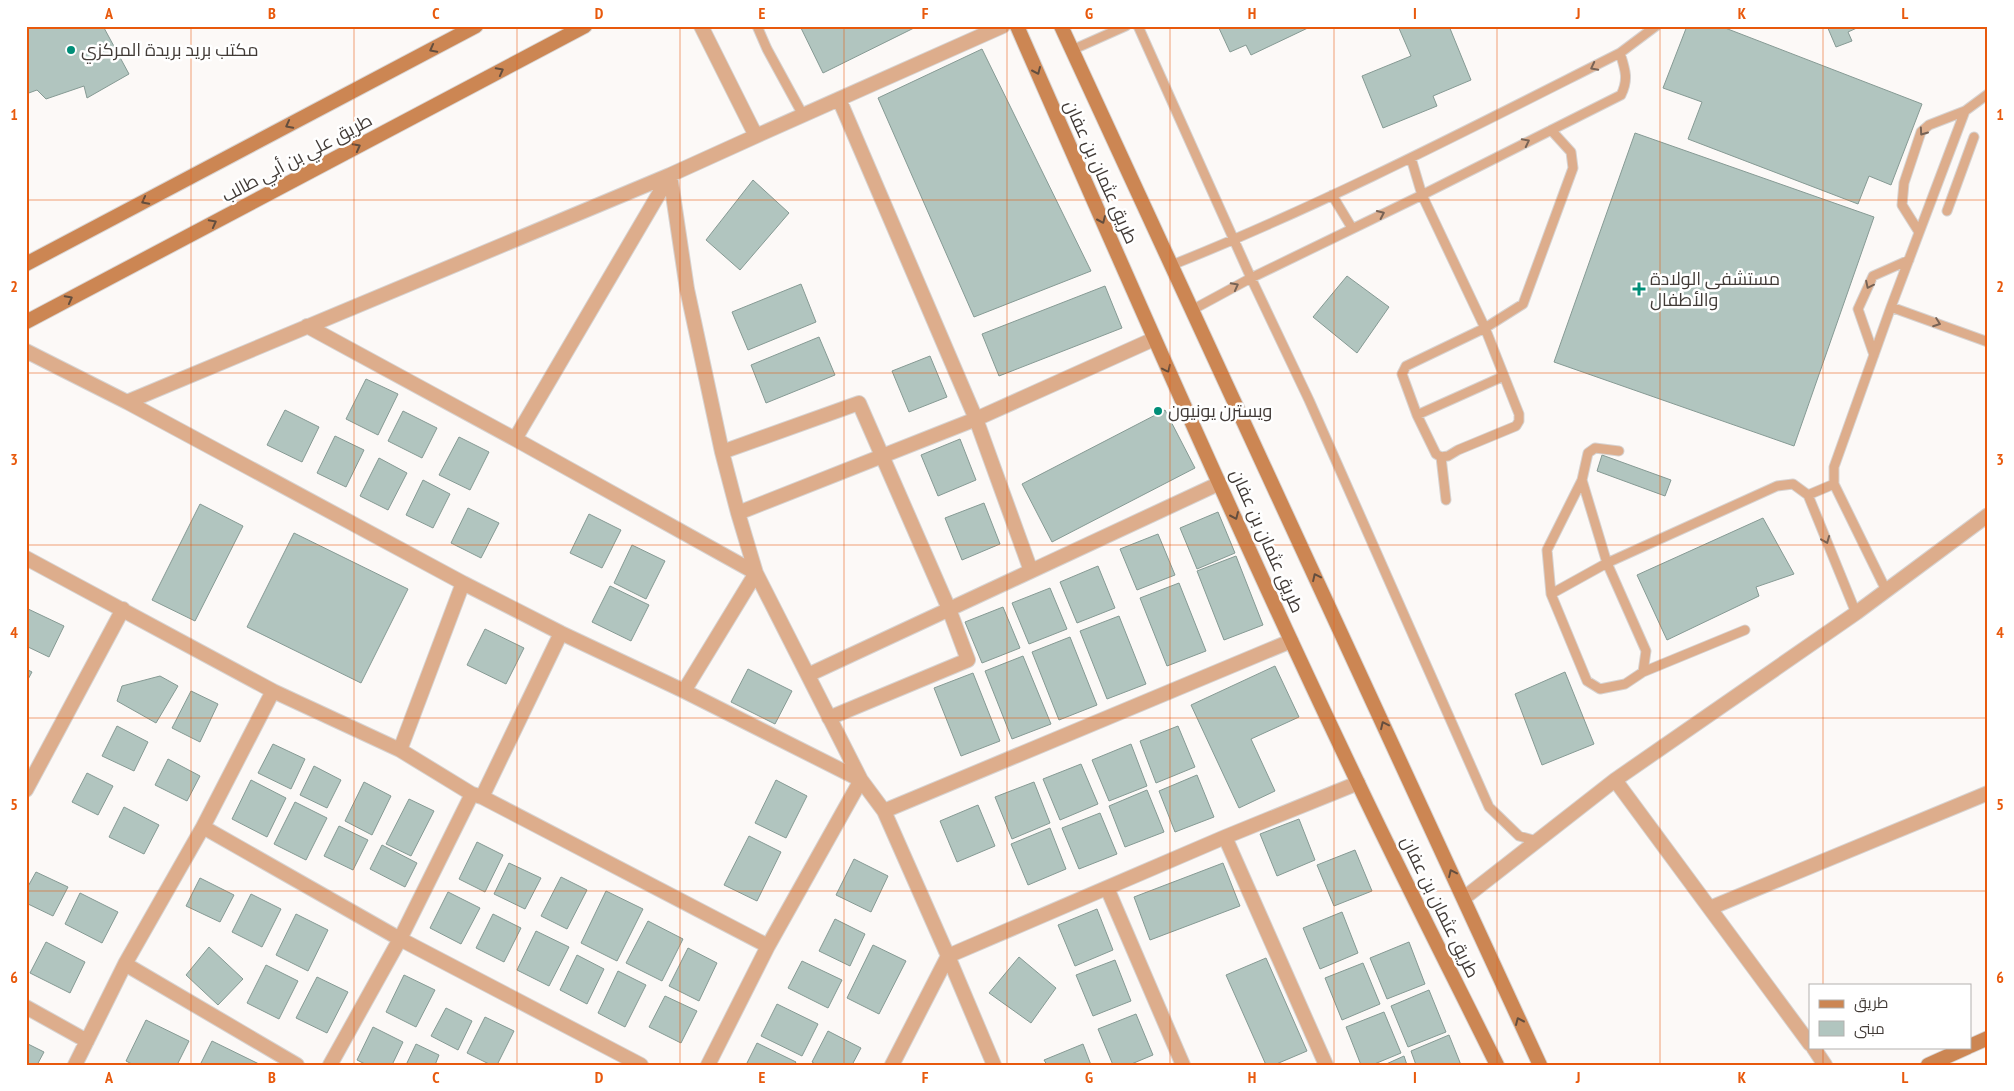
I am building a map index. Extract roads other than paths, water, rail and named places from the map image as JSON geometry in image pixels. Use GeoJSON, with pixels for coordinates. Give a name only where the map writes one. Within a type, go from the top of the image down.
{"type":"FeatureCollection","features":[{"type":"Feature","properties":{"kind":"main road","name":"طريق علي بن أبي طالب"},"geometry":{"type":"LineString","coordinates":[[26,264],[476,26]]}},
{"type":"Feature","properties":{"kind":"main road","name":"طريق علي بن أبي طالب"},"geometry":{"type":"LineString","coordinates":[[26,322],[585,26]]}},
{"type":"Feature","properties":{"kind":"main road","name":"طريق عثمان بن عفان"},"geometry":{"type":"LineString","coordinates":[[1017,26],[1154,339],[1292,641],[1358,783],[1497,1065]]}},
{"type":"Feature","properties":{"kind":"main road","name":"طريق عثمان بن عفان"},"geometry":{"type":"LineString","coordinates":[[1061,26],[1539,1063]]}},
{"type":"Feature","properties":{"kind":"main road"},"geometry":{"type":"LineString","coordinates":[[1972,1046],[1988,1038]]}},
{"type":"Feature","properties":{"kind":"main road"},"geometry":{"type":"LineString","coordinates":[[1928,1065],[1967,1048]]}},
{"type":"Feature","properties":{"kind":"street"},"geometry":{"type":"LineString","coordinates":[[701,26],[756,136]]}},
{"type":"Feature","properties":{"kind":"street"},"geometry":{"type":"LineString","coordinates":[[127,402],[670,175],[996,28]]}},
{"type":"Feature","properties":{"kind":"street"},"geometry":{"type":"LineString","coordinates":[[839,99],[976,419],[1031,570]]}},
{"type":"Feature","properties":{"kind":"street"},"geometry":{"type":"LineString","coordinates":[[515,439],[670,175]]}},
{"type":"Feature","properties":{"kind":"street"},"geometry":{"type":"LineString","coordinates":[[670,175],[687,289],[722,452],[756,573],[861,780],[884,811],[994,1065]]}},
{"type":"Feature","properties":{"kind":"street"},"geometry":{"type":"LineString","coordinates":[[307,326],[756,573]]}},
{"type":"Feature","properties":{"kind":"street"},"geometry":{"type":"LineString","coordinates":[[738,513],[976,419],[1154,339]]}},
{"type":"Feature","properties":{"kind":"street"},"geometry":{"type":"LineString","coordinates":[[28,354],[127,402],[463,583],[861,780]]}},
{"type":"Feature","properties":{"kind":"street"},"geometry":{"type":"LineString","coordinates":[[722,452],[859,403],[949,609],[968,660],[829,718]]}},
{"type":"Feature","properties":{"kind":"street"},"geometry":{"type":"LineString","coordinates":[[808,675],[1220,483]]}},
{"type":"Feature","properties":{"kind":"street"},"geometry":{"type":"LineString","coordinates":[[1464,898],[1615,780],[1856,613],[1988,515]]}},
{"type":"Feature","properties":{"kind":"street"},"geometry":{"type":"LineString","coordinates":[[26,558],[273,691],[400,750],[477,796],[768,946]]}},
{"type":"Feature","properties":{"kind":"street"},"geometry":{"type":"LineString","coordinates":[[684,692],[756,573]]}},
{"type":"Feature","properties":{"kind":"street"},"geometry":{"type":"LineString","coordinates":[[400,750],[463,583]]}},
{"type":"Feature","properties":{"kind":"street"},"geometry":{"type":"LineString","coordinates":[[26,790],[123,609]]}},
{"type":"Feature","properties":{"kind":"street"},"geometry":{"type":"LineString","coordinates":[[330,1065],[477,796],[561,633]]}},
{"type":"Feature","properties":{"kind":"street"},"geometry":{"type":"LineString","coordinates":[[884,811],[1292,641]]}},
{"type":"Feature","properties":{"kind":"street"},"geometry":{"type":"LineString","coordinates":[[75,1065],[126,964],[203,827],[273,691]]}},
{"type":"Feature","properties":{"kind":"street"},"geometry":{"type":"LineString","coordinates":[[708,1065],[768,946],[861,780]]}},
{"type":"Feature","properties":{"kind":"street"},"geometry":{"type":"LineString","coordinates":[[1615,780],[1809,1043]]}},
{"type":"Feature","properties":{"kind":"street"},"geometry":{"type":"LineString","coordinates":[[892,1065],[948,956],[1225,837],[1358,783]]}},
{"type":"Feature","properties":{"kind":"street"},"geometry":{"type":"LineString","coordinates":[[1710,908],[1988,793]]}},
{"type":"Feature","properties":{"kind":"street"},"geometry":{"type":"LineString","coordinates":[[203,827],[400,939],[641,1065]]}},
{"type":"Feature","properties":{"kind":"street"},"geometry":{"type":"LineString","coordinates":[[1225,837],[1326,1065]]}},
{"type":"Feature","properties":{"kind":"street"},"geometry":{"type":"LineString","coordinates":[[1107,888],[1183,1065]]}},
{"type":"Feature","properties":{"kind":"street"},"geometry":{"type":"LineString","coordinates":[[126,964],[297,1065]]}},
{"type":"Feature","properties":{"kind":"street"},"geometry":{"type":"LineString","coordinates":[[26,1008],[87,1042]]}},
{"type":"Feature","properties":{"kind":"street"},"geometry":{"type":"LineString","coordinates":[[1814,1048],[1826,1065]]}},
{"type":"Feature","properties":{"kind":"lane"},"geometry":{"type":"LineString","coordinates":[[757,26],[767,50],[803,116]]}},
{"type":"Feature","properties":{"kind":"lane"},"geometry":{"type":"LineString","coordinates":[[1072,50],[1126,26]]}},
{"type":"Feature","properties":{"kind":"lane"},"geometry":{"type":"LineString","coordinates":[[1138,26],[1251,278],[1309,400],[1489,807],[1519,836],[1537,841]]}},
{"type":"Feature","properties":{"kind":"lane"},"geometry":{"type":"LineString","coordinates":[[1172,265],[1235,240],[1411,158],[1620,53],[1656,26]]}},
{"type":"Feature","properties":{"kind":"lane"},"geometry":{"type":"LineString","coordinates":[[1192,310],[1251,278],[1622,95],[1626,85],[1627,74],[1620,53]]}},
{"type":"Feature","properties":{"kind":"lane"},"geometry":{"type":"LineString","coordinates":[[1919,232],[1902,205],[1904,183],[1921,132],[1929,125],[1965,111],[1988,94]]}},
{"type":"Feature","properties":{"kind":"lane"},"geometry":{"type":"LineString","coordinates":[[1886,590],[1834,484],[1834,467],[1891,307],[1965,111]]}},
{"type":"Feature","properties":{"kind":"lane"},"geometry":{"type":"LineString","coordinates":[[1411,158],[1422,195],[1485,328],[1519,414],[1519,421],[1516,426],[1448,456],[1441,457],[1436,454],[1416,415],[1402,374],[1406,366],[1485,328],[1523,304],[1574,168],[1571,152],[1551,130]]}},
{"type":"Feature","properties":{"kind":"lane"},"geometry":{"type":"LineString","coordinates":[[1947,211],[1974,137]]}},
{"type":"Feature","properties":{"kind":"lane"},"geometry":{"type":"LineString","coordinates":[[1332,195],[1352,228]]}},
{"type":"Feature","properties":{"kind":"lane"},"geometry":{"type":"LineString","coordinates":[[1874,355],[1858,309],[1873,276],[1909,260]]}},
{"type":"Feature","properties":{"kind":"lane"},"geometry":{"type":"LineString","coordinates":[[1891,307],[1988,342]]}},
{"type":"Feature","properties":{"kind":"lane"},"geometry":{"type":"LineString","coordinates":[[1416,415],[1504,376]]}},
{"type":"Feature","properties":{"kind":"lane"},"geometry":{"type":"LineString","coordinates":[[1619,451],[1594,448],[1588,453],[1582,480],[1547,550],[1551,594],[1587,680],[1600,689],[1625,684],[1643,672],[1745,630]]}},
{"type":"Feature","properties":{"kind":"lane"},"geometry":{"type":"LineString","coordinates":[[1441,457],[1446,500]]}},
{"type":"Feature","properties":{"kind":"lane"},"geometry":{"type":"LineString","coordinates":[[1582,480],[1607,563],[1646,651],[1643,672]]}},
{"type":"Feature","properties":{"kind":"lane"},"geometry":{"type":"LineString","coordinates":[[1551,594],[1607,563],[1777,486],[1793,484],[1808,495],[1856,613]]}},
{"type":"Feature","properties":{"kind":"lane"},"geometry":{"type":"LineString","coordinates":[[1808,495],[1834,484]]}},
{"type":"Feature","properties":{"kind":"place","name":"مكتب بريد بريدة المركزي"},"geometry":{"type":"Point","coordinates":[71,50]}},
{"type":"Feature","properties":{"kind":"place","name":"مستشفى الولادة والأطفال"},"geometry":{"type":"Point","coordinates":[1639,289]}},
{"type":"Feature","properties":{"kind":"place","name":"ويسترن يونيون"},"geometry":{"type":"Point","coordinates":[1158,411]}}]}
